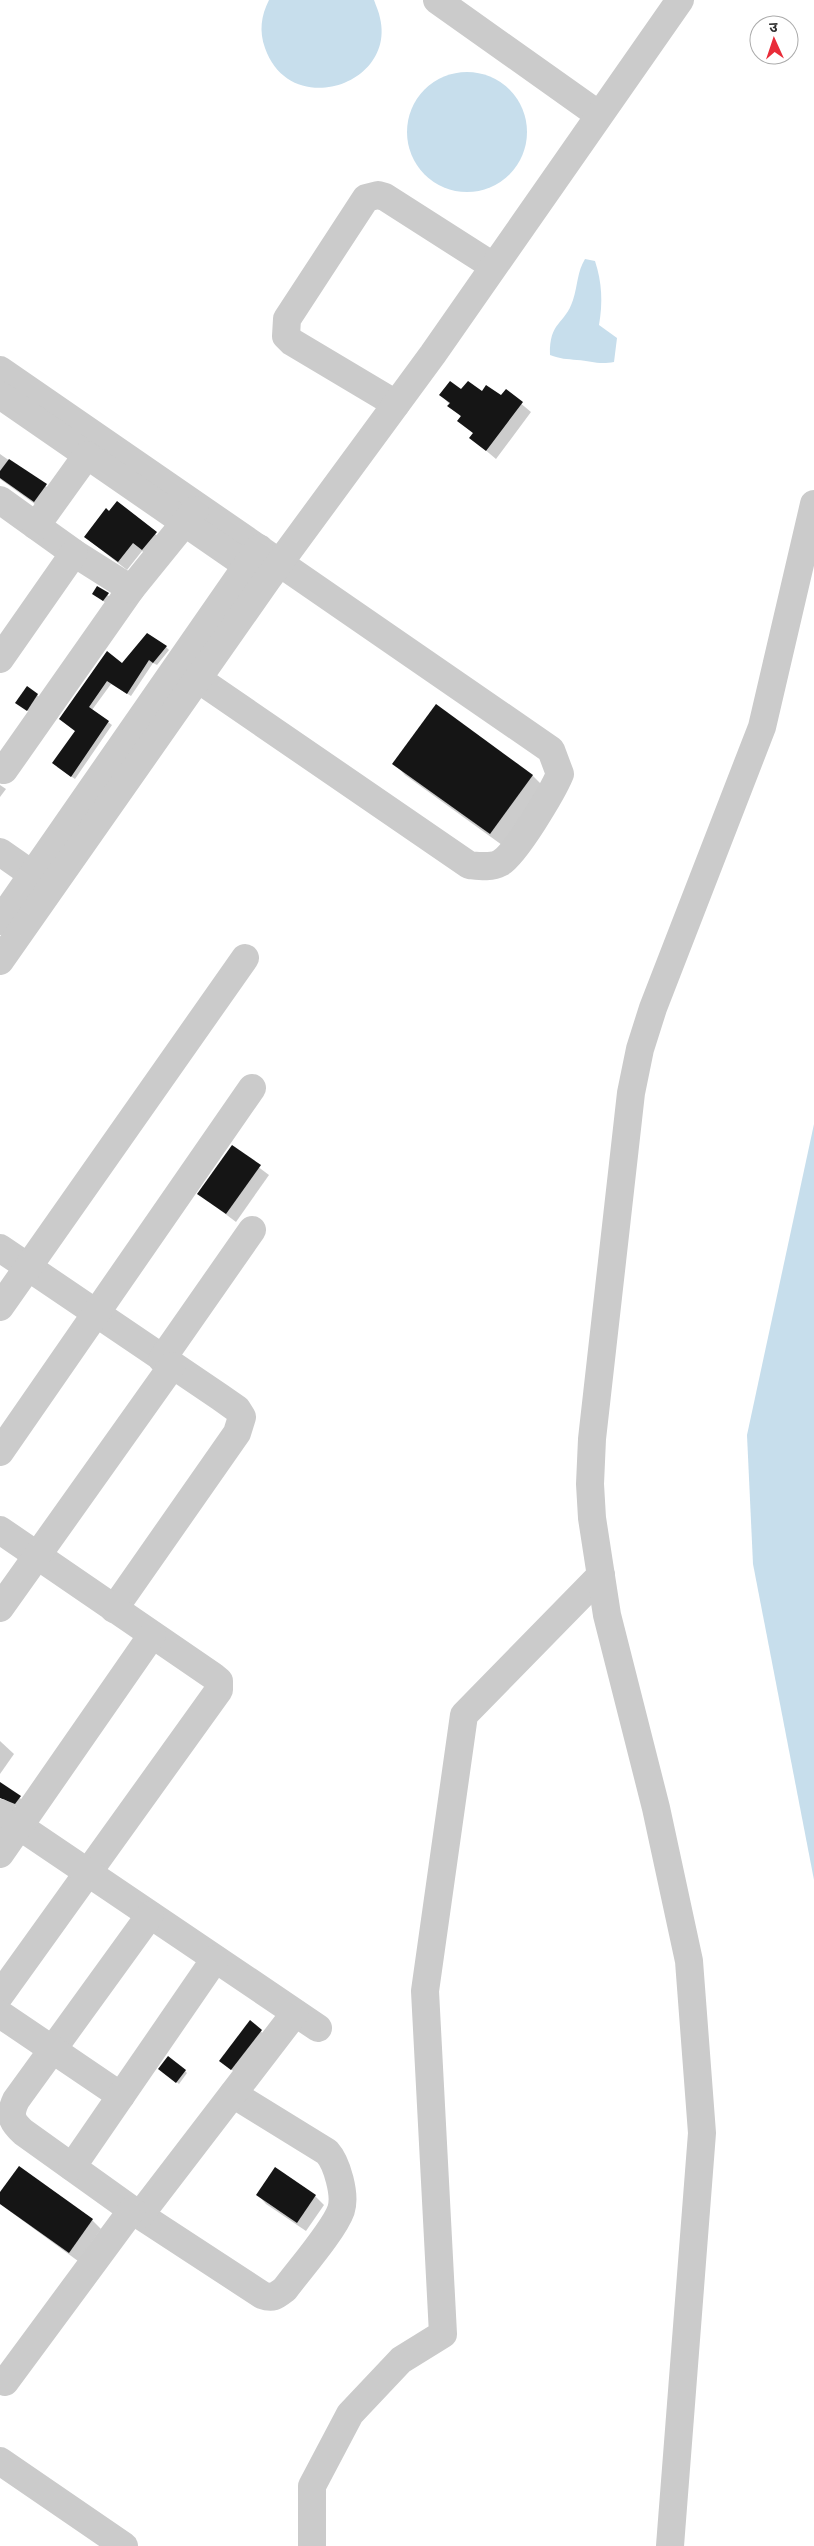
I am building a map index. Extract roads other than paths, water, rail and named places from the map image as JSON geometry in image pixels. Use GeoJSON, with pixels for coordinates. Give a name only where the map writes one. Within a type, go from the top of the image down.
{"type":"FeatureCollection","features":[{"type":"Feature","properties":{"kind":"street"},"geometry":{"type":"LineString","coordinates":[[438,0],[600,114]]}},
{"type":"Feature","properties":{"kind":"street"},"geometry":{"type":"LineString","coordinates":[[0,921],[263,564],[396,404],[680,0]]}},
{"type":"Feature","properties":{"kind":"street"},"geometry":{"type":"LineString","coordinates":[[396,404],[292,342],[286,336],[287,319],[366,198],[378,195],[385,197],[493,266]]}},
{"type":"Feature","properties":{"kind":"street"},"geometry":{"type":"LineString","coordinates":[[0,370],[191,516]]}},
{"type":"Feature","properties":{"kind":"street"},"geometry":{"type":"LineString","coordinates":[[0,395],[88,455],[191,516],[551,750],[560,774],[555,787],[510,854],[500,864],[486,866],[470,865],[198,679]]}},
{"type":"Feature","properties":{"kind":"street"},"geometry":{"type":"LineString","coordinates":[[36,526],[88,455]]}},
{"type":"Feature","properties":{"kind":"street"},"geometry":{"type":"LineString","coordinates":[[0,500],[74,553],[131,589]]}},
{"type":"Feature","properties":{"kind":"street"},"geometry":{"type":"LineString","coordinates":[[670,2546],[702,2149],[701,2107],[685,1942],[656,1808],[608,1615],[601,1575],[592,1518],[590,1484],[592,1439],[631,1093],[640,1049],[653,1008],[762,727],[814,504]]}},
{"type":"Feature","properties":{"kind":"street"},"geometry":{"type":"LineString","coordinates":[[0,768],[4,770],[131,589],[191,516]]}},
{"type":"Feature","properties":{"kind":"street"},"geometry":{"type":"LineString","coordinates":[[0,659],[74,553]]}},
{"type":"Feature","properties":{"kind":"street"},"geometry":{"type":"LineString","coordinates":[[0,961],[198,679],[263,564]]}},
{"type":"Feature","properties":{"kind":"street"},"geometry":{"type":"LineString","coordinates":[[0,852],[33,875]]}},
{"type":"Feature","properties":{"kind":"street"},"geometry":{"type":"LineString","coordinates":[[0,1307],[245,958]]}},
{"type":"Feature","properties":{"kind":"street"},"geometry":{"type":"LineString","coordinates":[[0,1452],[252,1088]]}},
{"type":"Feature","properties":{"kind":"street"},"geometry":{"type":"LineString","coordinates":[[0,1608],[167,1363],[252,1230]]}},
{"type":"Feature","properties":{"kind":"street"},"geometry":{"type":"LineString","coordinates":[[0,1248],[237,1409],[242,1417],[242,1424],[237,1433],[114,1609]]}},
{"type":"Feature","properties":{"kind":"street"},"geometry":{"type":"LineString","coordinates":[[0,1530],[213,1676],[219,1682],[219,1690],[0,1995]]}},
{"type":"Feature","properties":{"kind":"street"},"geometry":{"type":"LineString","coordinates":[[312,2546],[312,2486],[350,2414],[401,2360],[443,2334],[425,1991],[464,1715],[601,1575]]}},
{"type":"Feature","properties":{"kind":"street"},"geometry":{"type":"LineString","coordinates":[[0,1854],[9,1820],[152,1635]]}},
{"type":"Feature","properties":{"kind":"street"},"geometry":{"type":"LineString","coordinates":[[9,1820],[318,2028]]}},
{"type":"Feature","properties":{"kind":"street"},"geometry":{"type":"LineString","coordinates":[[150,1915],[16,2100],[11,2111],[12,2122],[23,2132],[136,2212],[262,2295],[271,2298],[277,2296],[285,2289],[342,2209],[343,2200],[336,2165],[326,2152],[233,2094]]}},
{"type":"Feature","properties":{"kind":"street"},"geometry":{"type":"LineString","coordinates":[[72,2167],[216,1959]]}},
{"type":"Feature","properties":{"kind":"street"},"geometry":{"type":"LineString","coordinates":[[5,2382],[136,2212],[233,2094],[295,2013]]}},
{"type":"Feature","properties":{"kind":"street"},"geometry":{"type":"LineString","coordinates":[[0,2014],[52,2052],[121,2096]]}},
{"type":"Feature","properties":{"kind":"street"},"geometry":{"type":"LineString","coordinates":[[0,2460],[124,2546]]}},
{"type":"Feature","properties":{"kind":"water"},"geometry":{"type":"Polygon","coordinates":[[[269,0],[374,0],[380,18],[381,41],[372,61],[357,76],[338,85],[317,88],[296,83],[278,70],[265,48],[262,24],[269,0]]]}},
{"type":"Feature","properties":{"kind":"water"},"geometry":{"type":"Polygon","coordinates":[[[467,72],[479,73],[490,77],[500,82],[509,90],[517,99],[522,109],[526,120],[526,144],[522,155],[517,165],[509,174],[500,182],[490,187],[479,191],[467,192],[455,191],[444,187],[434,182],[425,174],[417,165],[412,155],[408,144],[407,132],[408,120],[412,109],[417,99],[425,90],[434,82],[444,77],[455,73],[467,72]]]}},
{"type":"Feature","properties":{"kind":"water"},"geometry":{"type":"Polygon","coordinates":[[[585,259],[595,261],[599,277],[601,309],[599,325],[617,338],[614,362],[604,363],[564,359],[550,355],[552,336],[570,308],[580,269],[585,259]]]}},
{"type":"Feature","properties":{"kind":"water"},"geometry":{"type":"Polygon","coordinates":[[[814,1124],[814,1880],[753,1564],[747,1435],[814,1124]]]}}]}
